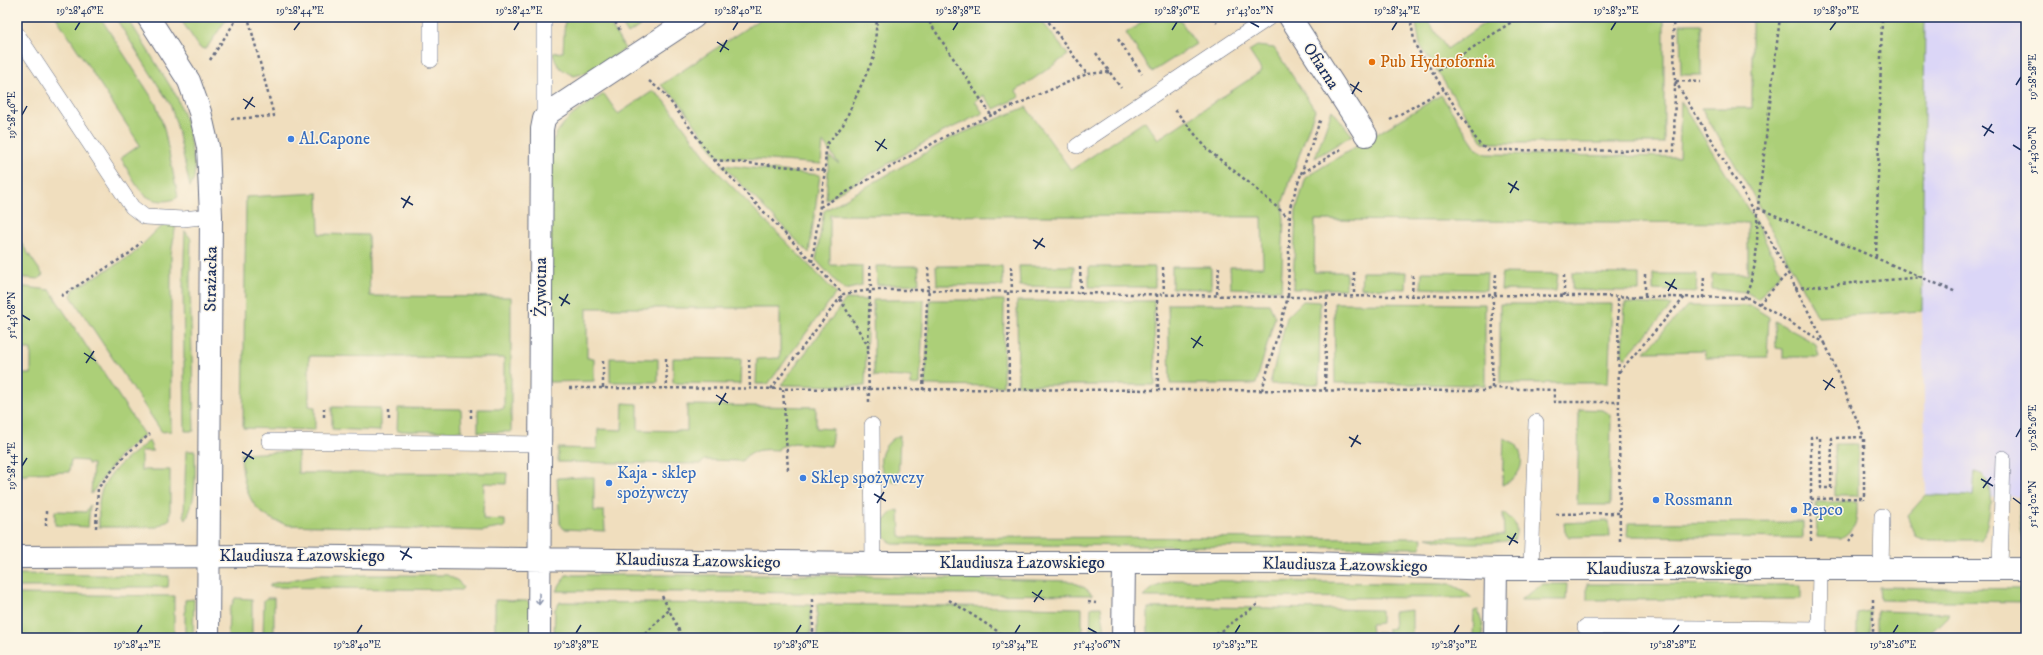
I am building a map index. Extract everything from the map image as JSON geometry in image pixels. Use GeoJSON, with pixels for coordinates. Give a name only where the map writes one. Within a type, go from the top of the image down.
{"type":"FeatureCollection","features":[{"type":"Feature","properties":{"kind":"street","name":"Strażacka"},"geometry":{"type":"LineString","coordinates":[[148,17],[189,81],[205,129],[208,146],[211,216],[208,638]]}},
{"type":"Feature","properties":{"kind":"street"},"geometry":{"type":"LineString","coordinates":[[544,119],[550,112],[694,17]]}},
{"type":"Feature","properties":{"kind":"street","name":"Ofiarna"},"geometry":{"type":"LineString","coordinates":[[1290,17],[1366,135]]}},
{"type":"Feature","properties":{"kind":"street","name":"Żywotna"},"geometry":{"type":"LineString","coordinates":[[539,638],[542,129],[544,119]]}},
{"type":"Feature","properties":{"kind":"street","name":"Klaudiusza Łazowskiego"},"geometry":{"type":"LineString","coordinates":[[17,557],[208,556],[873,563],[1309,563],[1496,569],[2026,570]]}},
{"type":"Feature","properties":{"kind":"street"},"geometry":{"type":"LineString","coordinates":[[1123,638],[1124,564]]}},
{"type":"Feature","properties":{"kind":"street"},"geometry":{"type":"LineString","coordinates":[[1495,638],[1496,569]]}},
{"type":"Feature","properties":{"kind":"lane"},"geometry":{"type":"LineString","coordinates":[[431,17],[431,60]]}},
{"type":"Feature","properties":{"kind":"lane"},"geometry":{"type":"LineString","coordinates":[[544,17],[544,119]]}},
{"type":"Feature","properties":{"kind":"lane"},"geometry":{"type":"LineString","coordinates":[[1077,146],[1270,17]]}},
{"type":"Feature","properties":{"kind":"lane"},"geometry":{"type":"LineString","coordinates":[[17,34],[132,207],[145,217],[161,218],[211,216]]}},
{"type":"Feature","properties":{"kind":"lane"},"geometry":{"type":"LineString","coordinates":[[1531,569],[1536,422]]}},
{"type":"Feature","properties":{"kind":"lane"},"geometry":{"type":"LineString","coordinates":[[872,424],[873,563]]}},
{"type":"Feature","properties":{"kind":"lane"},"geometry":{"type":"LineString","coordinates":[[269,441],[540,444]]}},
{"type":"Feature","properties":{"kind":"lane"},"geometry":{"type":"LineString","coordinates":[[2000,569],[2003,458]]}},
{"type":"Feature","properties":{"kind":"lane"},"geometry":{"type":"LineString","coordinates":[[1877,569],[1882,516]]}},
{"type":"Feature","properties":{"kind":"lane"},"geometry":{"type":"LineString","coordinates":[[1585,627],[1819,629],[1820,569]]}},
{"type":"Feature","properties":{"kind":"path"},"geometry":{"type":"LineString","coordinates":[[191,90],[238,17]]}},
{"type":"Feature","properties":{"kind":"path"},"geometry":{"type":"LineString","coordinates":[[229,119],[274,116],[248,17]]}},
{"type":"Feature","properties":{"kind":"path"},"geometry":{"type":"LineString","coordinates":[[812,262],[825,170],[826,145],[843,125],[874,57],[877,17]]}},
{"type":"Feature","properties":{"kind":"path"},"geometry":{"type":"LineString","coordinates":[[926,17],[991,115]]}},
{"type":"Feature","properties":{"kind":"path"},"geometry":{"type":"LineString","coordinates":[[1045,17],[1087,74]]}},
{"type":"Feature","properties":{"kind":"path"},"geometry":{"type":"LineString","coordinates":[[1410,17],[1415,45],[1480,145],[1488,150],[1674,151],[1675,81],[1673,17]]}},
{"type":"Feature","properties":{"kind":"path"},"geometry":{"type":"LineString","coordinates":[[1433,74],[1519,17]]}},
{"type":"Feature","properties":{"kind":"path"},"geometry":{"type":"LineString","coordinates":[[1744,298],[1754,274],[1754,257],[1758,241],[1757,215],[1780,17]]}},
{"type":"Feature","properties":{"kind":"path"},"geometry":{"type":"LineString","coordinates":[[1876,257],[1882,17]]}},
{"type":"Feature","properties":{"kind":"path"},"geometry":{"type":"LineString","coordinates":[[1118,39],[1144,76]]}},
{"type":"Feature","properties":{"kind":"path"},"geometry":{"type":"LineString","coordinates":[[626,62],[664,93],[714,160],[843,294]]}},
{"type":"Feature","properties":{"kind":"path"},"geometry":{"type":"LineString","coordinates":[[820,207],[953,132],[1087,74],[1110,72]]}},
{"type":"Feature","properties":{"kind":"path"},"geometry":{"type":"LineString","coordinates":[[1675,81],[1701,82]]}},
{"type":"Feature","properties":{"kind":"path"},"geometry":{"type":"LineString","coordinates":[[1675,81],[1757,215],[1825,343],[1864,437],[1863,505]]}},
{"type":"Feature","properties":{"kind":"path"},"geometry":{"type":"LineString","coordinates":[[1301,174],[1444,89]]}},
{"type":"Feature","properties":{"kind":"path"},"geometry":{"type":"LineString","coordinates":[[1159,91],[1208,150],[1253,186],[1289,218]]}},
{"type":"Feature","properties":{"kind":"path"},"geometry":{"type":"LineString","coordinates":[[1262,390],[1288,297],[1290,207],[1323,110]]}},
{"type":"Feature","properties":{"kind":"path"},"geometry":{"type":"LineString","coordinates":[[714,160],[825,170]]}},
{"type":"Feature","properties":{"kind":"path"},"geometry":{"type":"LineString","coordinates":[[1758,208],[1956,292]]}},
{"type":"Feature","properties":{"kind":"path"},"geometry":{"type":"LineString","coordinates":[[61,296],[130,253],[161,218]]}},
{"type":"Feature","properties":{"kind":"path"},"geometry":{"type":"LineString","coordinates":[[870,266],[871,290],[868,346],[868,390],[872,424]]}},
{"type":"Feature","properties":{"kind":"path"},"geometry":{"type":"LineString","coordinates":[[923,390],[929,290],[928,266]]}},
{"type":"Feature","properties":{"kind":"path"},"geometry":{"type":"LineString","coordinates":[[1011,266],[1012,290]]}},
{"type":"Feature","properties":{"kind":"path"},"geometry":{"type":"LineString","coordinates":[[1080,267],[1080,293]]}},
{"type":"Feature","properties":{"kind":"path"},"geometry":{"type":"LineString","coordinates":[[1163,267],[1164,293]]}},
{"type":"Feature","properties":{"kind":"path"},"geometry":{"type":"LineString","coordinates":[[1217,294],[1219,267]]}},
{"type":"Feature","properties":{"kind":"path"},"geometry":{"type":"LineString","coordinates":[[1354,272],[1354,296]]}},
{"type":"Feature","properties":{"kind":"path"},"geometry":{"type":"LineString","coordinates":[[1412,296],[1413,272]]}},
{"type":"Feature","properties":{"kind":"path"},"geometry":{"type":"LineString","coordinates":[[1492,388],[1494,295],[1496,273]]}},
{"type":"Feature","properties":{"kind":"path"},"geometry":{"type":"LineString","coordinates":[[1564,273],[1564,296]]}},
{"type":"Feature","properties":{"kind":"path"},"geometry":{"type":"LineString","coordinates":[[1645,274],[1645,298]]}},
{"type":"Feature","properties":{"kind":"path"},"geometry":{"type":"LineString","coordinates":[[1704,298],[1705,274]]}},
{"type":"Feature","properties":{"kind":"path"},"geometry":{"type":"LineString","coordinates":[[1759,304],[1787,274]]}},
{"type":"Feature","properties":{"kind":"path"},"geometry":{"type":"LineString","coordinates":[[1795,288],[1922,277]]}},
{"type":"Feature","properties":{"kind":"path"},"geometry":{"type":"LineString","coordinates":[[843,294],[871,290],[1008,292],[1012,290],[1080,293],[1217,294],[1288,297],[1327,295],[1494,295],[1618,298],[1749,298],[1825,343]]}},
{"type":"Feature","properties":{"kind":"path"},"geometry":{"type":"LineString","coordinates":[[1008,292],[1009,390]]}},
{"type":"Feature","properties":{"kind":"path"},"geometry":{"type":"LineString","coordinates":[[771,389],[843,294]]}},
{"type":"Feature","properties":{"kind":"path"},"geometry":{"type":"LineString","coordinates":[[1157,294],[1158,390]]}},
{"type":"Feature","properties":{"kind":"path"},"geometry":{"type":"LineString","coordinates":[[1325,390],[1327,295]]}},
{"type":"Feature","properties":{"kind":"path"},"geometry":{"type":"LineString","coordinates":[[1618,298],[1620,543]]}},
{"type":"Feature","properties":{"kind":"path"},"geometry":{"type":"LineString","coordinates":[[1618,373],[1685,298]]}},
{"type":"Feature","properties":{"kind":"path"},"geometry":{"type":"LineString","coordinates":[[840,299],[868,346]]}},
{"type":"Feature","properties":{"kind":"path"},"geometry":{"type":"LineString","coordinates":[[603,358],[603,388]]}},
{"type":"Feature","properties":{"kind":"path"},"geometry":{"type":"LineString","coordinates":[[666,358],[666,389]]}},
{"type":"Feature","properties":{"kind":"path"},"geometry":{"type":"LineString","coordinates":[[749,359],[750,389]]}},
{"type":"Feature","properties":{"kind":"path"},"geometry":{"type":"LineString","coordinates":[[540,388],[783,390],[1483,391],[1492,388],[1554,390],[1554,402],[1619,402]]}},
{"type":"Feature","properties":{"kind":"path"},"geometry":{"type":"LineString","coordinates":[[783,390],[788,470]]}},
{"type":"Feature","properties":{"kind":"path"},"geometry":{"type":"LineString","coordinates":[[96,532],[98,488],[124,456],[150,434]]}},
{"type":"Feature","properties":{"kind":"path"},"geometry":{"type":"LineString","coordinates":[[1811,545],[1811,437],[1820,437],[1821,488],[1831,488],[1832,438],[1864,437]]}},
{"type":"Feature","properties":{"kind":"path"},"geometry":{"type":"LineString","coordinates":[[1811,499],[1864,498]]}},
{"type":"Feature","properties":{"kind":"path"},"geometry":{"type":"LineString","coordinates":[[46,511],[46,533]]}},
{"type":"Feature","properties":{"kind":"path"},"geometry":{"type":"LineString","coordinates":[[1554,514],[1620,513]]}},
{"type":"Feature","properties":{"kind":"path"},"geometry":{"type":"LineString","coordinates":[[1848,541],[1854,537],[1857,532]]}},
{"type":"Feature","properties":{"kind":"path"},"geometry":{"type":"LineString","coordinates":[[1873,638],[1877,569]]}},
{"type":"Feature","properties":{"kind":"path"},"geometry":{"type":"LineString","coordinates":[[662,596],[684,638]]}},
{"type":"Feature","properties":{"kind":"path"},"geometry":{"type":"LineString","coordinates":[[813,599],[814,638]]}},
{"type":"Feature","properties":{"kind":"path"},"geometry":{"type":"LineString","coordinates":[[949,600],[1008,638]]}},
{"type":"Feature","properties":{"kind":"path"},"geometry":{"type":"LineString","coordinates":[[1211,638],[1258,604]]}},
{"type":"Feature","properties":{"kind":"path"},"geometry":{"type":"LineString","coordinates":[[641,638],[669,610]]}},
{"type":"Feature","properties":{"kind":"shaded area"},"geometry":{"type":"Polygon","coordinates":[[[1925,17],[2026,17],[2026,497],[1926,495],[1922,311],[1925,17]]]}},
{"type":"Feature","properties":{"kind":"green space"},"geometry":{"type":"Polygon","coordinates":[[[56,17],[100,17],[156,104],[164,128],[178,197],[166,201],[152,199],[138,188],[121,158],[140,145],[56,17]]]}},
{"type":"Feature","properties":{"kind":"green space"},"geometry":{"type":"Polygon","coordinates":[[[115,17],[127,17],[177,97],[187,125],[195,168],[194,179],[190,187],[177,126],[170,104],[115,17]]]}},
{"type":"Feature","properties":{"kind":"green space"},"geometry":{"type":"Polygon","coordinates":[[[179,17],[228,17],[206,49],[200,48],[179,17]]]}},
{"type":"Feature","properties":{"kind":"green space"},"geometry":{"type":"Polygon","coordinates":[[[565,17],[606,17],[625,49],[589,72],[574,76],[570,74],[558,65],[553,53],[563,52],[565,17]]]}},
{"type":"Feature","properties":{"kind":"green space"},"geometry":{"type":"Polygon","coordinates":[[[618,17],[649,17],[650,19],[628,34],[618,17]]]}},
{"type":"Feature","properties":{"kind":"green space"},"geometry":{"type":"Polygon","coordinates":[[[763,17],[1039,17],[1068,55],[1016,91],[1020,97],[994,109],[983,95],[975,101],[983,113],[941,133],[826,200],[829,156],[839,164],[823,142],[821,164],[717,156],[678,100],[661,85],[763,17]]]}},
{"type":"Feature","properties":{"kind":"green space"},"geometry":{"type":"Polygon","coordinates":[[[1151,17],[1178,17],[1196,44],[1152,72],[1126,33],[1151,17]]]}},
{"type":"Feature","properties":{"kind":"green space"},"geometry":{"type":"Polygon","coordinates":[[[1415,17],[1425,17],[1447,49],[1493,17],[1664,17],[1664,143],[1484,143],[1420,45],[1415,17]]]}},
{"type":"Feature","properties":{"kind":"green space"},"geometry":{"type":"Polygon","coordinates":[[[1752,17],[1925,17],[1922,311],[1818,317],[1748,186],[1701,108],[1752,108],[1752,17]]]}},
{"type":"Feature","properties":{"kind":"green space"},"geometry":{"type":"Polygon","coordinates":[[[1680,24],[1701,24],[1701,75],[1681,75],[1680,24]]]}},
{"type":"Feature","properties":{"kind":"green space"},"geometry":{"type":"Polygon","coordinates":[[[1257,46],[1274,48],[1315,110],[1282,204],[1284,219],[1281,290],[1231,288],[1230,267],[1263,267],[1262,217],[830,215],[830,265],[862,266],[862,286],[844,290],[816,260],[824,211],[953,137],[1026,107],[1071,170],[1145,121],[1158,139],[1262,71],[1249,51],[1257,46]]]}},
{"type":"Feature","properties":{"kind":"green space"},"geometry":{"type":"Polygon","coordinates":[[[653,91],[664,100],[714,168],[836,293],[768,384],[756,384],[757,359],[780,358],[780,308],[587,308],[587,358],[594,358],[594,381],[548,382],[551,146],[565,122],[604,94],[618,114],[653,91]]]}},
{"type":"Feature","properties":{"kind":"green space"},"geometry":{"type":"Polygon","coordinates":[[[1441,95],[1477,149],[1486,154],[1679,157],[1681,101],[1754,219],[1781,272],[1758,299],[1746,292],[1712,289],[1712,274],[1748,274],[1748,223],[1315,220],[1314,272],[1346,272],[1346,289],[1293,289],[1296,211],[1306,177],[1441,95]]]}},
{"type":"Feature","properties":{"kind":"green space"},"geometry":{"type":"Polygon","coordinates":[[[1332,110],[1352,135],[1315,158],[1332,110]]]}},
{"type":"Feature","properties":{"kind":"green space"},"geometry":{"type":"Polygon","coordinates":[[[722,165],[820,175],[809,253],[722,165]]]}},
{"type":"Feature","properties":{"kind":"green space"},"geometry":{"type":"Polygon","coordinates":[[[318,193],[319,234],[368,235],[370,296],[511,297],[511,432],[478,432],[478,409],[504,409],[504,358],[309,356],[309,406],[315,407],[315,430],[243,428],[246,197],[318,193]]]}},
{"type":"Feature","properties":{"kind":"green space"},"geometry":{"type":"Polygon","coordinates":[[[176,224],[171,254],[171,431],[162,432],[71,296],[74,289],[131,256],[158,229],[165,225],[176,224]]]}},
{"type":"Feature","properties":{"kind":"green space"},"geometry":{"type":"Polygon","coordinates":[[[185,231],[191,239],[190,284],[194,431],[185,431],[183,287],[185,231]]]}},
{"type":"Feature","properties":{"kind":"green space"},"geometry":{"type":"Polygon","coordinates":[[[17,237],[43,275],[38,279],[17,277],[17,237]]]}},
{"type":"Feature","properties":{"kind":"green space"},"geometry":{"type":"Polygon","coordinates":[[[876,266],[918,266],[919,284],[877,285],[876,266]]]}},
{"type":"Feature","properties":{"kind":"green space"},"geometry":{"type":"Polygon","coordinates":[[[936,266],[1002,266],[1003,286],[937,285],[936,266]]]}},
{"type":"Feature","properties":{"kind":"green space"},"geometry":{"type":"Polygon","coordinates":[[[1019,266],[1074,266],[1074,287],[1020,286],[1019,266]]]}},
{"type":"Feature","properties":{"kind":"green space"},"geometry":{"type":"Polygon","coordinates":[[[1089,267],[1155,267],[1155,287],[1089,287],[1089,267]]]}},
{"type":"Feature","properties":{"kind":"green space"},"geometry":{"type":"Polygon","coordinates":[[[1172,267],[1211,267],[1211,289],[1172,288],[1172,267]]]}},
{"type":"Feature","properties":{"kind":"green space"},"geometry":{"type":"Polygon","coordinates":[[[1362,272],[1407,272],[1406,289],[1361,288],[1362,272]]]}},
{"type":"Feature","properties":{"kind":"green space"},"geometry":{"type":"Polygon","coordinates":[[[1422,272],[1487,273],[1486,290],[1421,288],[1422,272]]]}},
{"type":"Feature","properties":{"kind":"green space"},"geometry":{"type":"Polygon","coordinates":[[[1502,273],[1558,274],[1556,291],[1501,290],[1502,273]]]}},
{"type":"Feature","properties":{"kind":"green space"},"geometry":{"type":"Polygon","coordinates":[[[1572,273],[1639,274],[1639,291],[1572,290],[1572,273]]]}},
{"type":"Feature","properties":{"kind":"green space"},"geometry":{"type":"Polygon","coordinates":[[[1653,274],[1697,274],[1696,292],[1653,290],[1653,274]]]}},
{"type":"Feature","properties":{"kind":"green space"},"geometry":{"type":"Polygon","coordinates":[[[17,286],[50,290],[144,435],[121,454],[91,494],[93,464],[88,464],[87,461],[71,460],[69,472],[28,473],[28,475],[17,475],[17,374],[31,374],[31,349],[17,349],[17,286]]]}},
{"type":"Feature","properties":{"kind":"green space"},"geometry":{"type":"Polygon","coordinates":[[[846,299],[868,300],[865,386],[781,385],[846,299]]]}},
{"type":"Feature","properties":{"kind":"green space"},"geometry":{"type":"Polygon","coordinates":[[[873,300],[924,300],[920,384],[911,385],[911,377],[874,376],[873,300]]]}},
{"type":"Feature","properties":{"kind":"green space"},"geometry":{"type":"Polygon","coordinates":[[[930,300],[1004,300],[1003,386],[925,385],[930,300]]]}},
{"type":"Feature","properties":{"kind":"green space"},"geometry":{"type":"Polygon","coordinates":[[[1017,301],[1154,301],[1155,385],[1018,385],[1017,301]]]}},
{"type":"Feature","properties":{"kind":"green space"},"geometry":{"type":"Polygon","coordinates":[[[1303,301],[1320,302],[1319,384],[1270,384],[1287,317],[1303,301]]]}},
{"type":"Feature","properties":{"kind":"green space"},"geometry":{"type":"Polygon","coordinates":[[[1334,303],[1485,304],[1485,385],[1335,383],[1334,303]]]}},
{"type":"Feature","properties":{"kind":"green space"},"geometry":{"type":"Polygon","coordinates":[[[1625,303],[1672,305],[1625,358],[1622,353],[1625,303]]]}},
{"type":"Feature","properties":{"kind":"green space"},"geometry":{"type":"Polygon","coordinates":[[[1168,304],[1269,304],[1275,317],[1256,384],[1170,384],[1168,304]]]}},
{"type":"Feature","properties":{"kind":"green space"},"geometry":{"type":"Polygon","coordinates":[[[1500,304],[1612,304],[1608,383],[1500,383],[1500,304]]]}},
{"type":"Feature","properties":{"kind":"green space"},"geometry":{"type":"Polygon","coordinates":[[[1687,306],[1751,306],[1769,317],[1767,357],[1706,358],[1704,351],[1645,352],[1687,306]]]}},
{"type":"Feature","properties":{"kind":"green space"},"geometry":{"type":"Polygon","coordinates":[[[1775,321],[1816,344],[1819,357],[1783,357],[1783,349],[1776,348],[1775,321]]]}},
{"type":"Feature","properties":{"kind":"green space"},"geometry":{"type":"Polygon","coordinates":[[[610,358],[658,359],[658,382],[610,382],[610,358]]]}},
{"type":"Feature","properties":{"kind":"green space"},"geometry":{"type":"Polygon","coordinates":[[[673,358],[741,359],[740,384],[673,383],[673,358]]]}},
{"type":"Feature","properties":{"kind":"green space"},"geometry":{"type":"Polygon","coordinates":[[[623,403],[638,404],[638,430],[687,431],[687,405],[816,407],[816,428],[833,429],[831,446],[794,443],[780,447],[778,450],[753,452],[742,461],[705,460],[700,464],[558,462],[558,448],[597,449],[598,429],[622,430],[623,403]]]}},
{"type":"Feature","properties":{"kind":"green space"},"geometry":{"type":"Polygon","coordinates":[[[332,407],[380,408],[380,431],[332,429],[332,407]]]}},
{"type":"Feature","properties":{"kind":"green space"},"geometry":{"type":"Polygon","coordinates":[[[398,408],[461,409],[462,431],[397,431],[398,408]]]}},
{"type":"Feature","properties":{"kind":"green space"},"geometry":{"type":"Polygon","coordinates":[[[1579,409],[1603,410],[1611,415],[1610,505],[1577,505],[1579,409]]]}},
{"type":"Feature","properties":{"kind":"green space"},"geometry":{"type":"Polygon","coordinates":[[[900,435],[898,483],[884,474],[881,467],[881,460],[882,453],[886,446],[900,435]]]}},
{"type":"Feature","properties":{"kind":"green space"},"geometry":{"type":"Polygon","coordinates":[[[1504,438],[1516,444],[1521,457],[1521,463],[1518,473],[1514,478],[1502,485],[1504,438]]]}},
{"type":"Feature","properties":{"kind":"green space"},"geometry":{"type":"Polygon","coordinates":[[[149,441],[153,451],[141,451],[141,470],[170,470],[170,519],[157,527],[99,527],[99,500],[107,479],[127,458],[149,441]]]}},
{"type":"Feature","properties":{"kind":"green space"},"geometry":{"type":"Polygon","coordinates":[[[1835,444],[1858,444],[1858,496],[1835,496],[1835,444]]]}},
{"type":"Feature","properties":{"kind":"green space"},"geometry":{"type":"Polygon","coordinates":[[[186,451],[195,451],[195,486],[190,511],[186,519],[184,515],[186,451]]]}},
{"type":"Feature","properties":{"kind":"green space"},"geometry":{"type":"Polygon","coordinates":[[[298,451],[298,473],[507,473],[506,484],[484,483],[483,519],[505,520],[505,527],[483,531],[288,525],[278,522],[261,512],[250,497],[244,481],[241,454],[298,451]]]}},
{"type":"Feature","properties":{"kind":"green space"},"geometry":{"type":"Polygon","coordinates":[[[1975,472],[1982,474],[1985,477],[1990,491],[1990,509],[1984,534],[1981,540],[1922,540],[1915,536],[1907,516],[1926,495],[1973,496],[1975,472]]]}},
{"type":"Feature","properties":{"kind":"green space"},"geometry":{"type":"Polygon","coordinates":[[[2026,476],[2025,541],[2021,527],[2019,498],[2020,489],[2026,476]]]}},
{"type":"Feature","properties":{"kind":"green space"},"geometry":{"type":"Polygon","coordinates":[[[594,477],[594,511],[604,511],[605,531],[564,529],[560,524],[557,478],[594,477]]]}},
{"type":"Feature","properties":{"kind":"green space"},"geometry":{"type":"Polygon","coordinates":[[[1816,502],[1857,502],[1857,514],[1854,527],[1841,538],[1817,537],[1816,502]]]}},
{"type":"Feature","properties":{"kind":"green space"},"geometry":{"type":"Polygon","coordinates":[[[90,505],[88,527],[55,525],[55,511],[86,512],[90,505]]]}},
{"type":"Feature","properties":{"kind":"green space"},"geometry":{"type":"Polygon","coordinates":[[[899,510],[900,537],[1422,538],[1421,548],[895,544],[886,539],[882,523],[892,512],[899,510]]]}},
{"type":"Feature","properties":{"kind":"green space"},"geometry":{"type":"Polygon","coordinates":[[[1503,513],[1515,524],[1516,531],[1514,540],[1459,543],[1427,537],[1504,535],[1503,513]]]}},
{"type":"Feature","properties":{"kind":"green space"},"geometry":{"type":"Polygon","coordinates":[[[1609,521],[1610,536],[1569,537],[1565,532],[1564,523],[1609,521]]]}},
{"type":"Feature","properties":{"kind":"green space"},"geometry":{"type":"Polygon","coordinates":[[[1803,522],[1803,538],[1627,536],[1628,523],[1803,522]]]}},
{"type":"Feature","properties":{"kind":"green space"},"geometry":{"type":"Polygon","coordinates":[[[17,574],[169,576],[168,587],[17,587],[17,574]]]}},
{"type":"Feature","properties":{"kind":"green space"},"geometry":{"type":"Polygon","coordinates":[[[317,575],[447,575],[458,581],[463,588],[461,590],[270,587],[270,584],[317,575]]]}},
{"type":"Feature","properties":{"kind":"green space"},"geometry":{"type":"Polygon","coordinates":[[[566,575],[823,575],[1070,581],[1085,588],[1093,595],[556,591],[566,575]]]}},
{"type":"Feature","properties":{"kind":"green space"},"geometry":{"type":"Polygon","coordinates":[[[1172,580],[1450,584],[1464,591],[1472,598],[1143,597],[1153,588],[1172,580]]]}},
{"type":"Feature","properties":{"kind":"green space"},"geometry":{"type":"Polygon","coordinates":[[[1543,584],[1567,584],[1566,600],[1520,600],[1543,584]]]}},
{"type":"Feature","properties":{"kind":"green space"},"geometry":{"type":"Polygon","coordinates":[[[1587,584],[1801,585],[1801,599],[1587,600],[1587,584]]]}},
{"type":"Feature","properties":{"kind":"green space"},"geometry":{"type":"Polygon","coordinates":[[[1879,587],[2026,589],[2026,602],[1880,600],[1879,587]]]}},
{"type":"Feature","properties":{"kind":"green space"},"geometry":{"type":"Polygon","coordinates":[[[17,594],[174,596],[174,638],[17,638],[17,594]]]}},
{"type":"Feature","properties":{"kind":"green space"},"geometry":{"type":"Polygon","coordinates":[[[235,598],[252,599],[252,638],[228,638],[229,611],[235,598]]]}},
{"type":"Feature","properties":{"kind":"green space"},"geometry":{"type":"Polygon","coordinates":[[[267,598],[274,598],[274,638],[263,638],[264,600],[267,598]]]}},
{"type":"Feature","properties":{"kind":"green space"},"geometry":{"type":"Polygon","coordinates":[[[194,599],[193,638],[185,638],[185,600],[194,599]]]}},
{"type":"Feature","properties":{"kind":"green space"},"geometry":{"type":"Polygon","coordinates":[[[495,600],[527,601],[532,605],[532,638],[495,638],[495,600]]]}},
{"type":"Feature","properties":{"kind":"green space"},"geometry":{"type":"Polygon","coordinates":[[[560,602],[811,605],[811,638],[554,638],[555,609],[560,602]]]}},
{"type":"Feature","properties":{"kind":"green space"},"geometry":{"type":"Polygon","coordinates":[[[817,604],[1082,608],[1082,638],[817,638],[817,604]]]}},
{"type":"Feature","properties":{"kind":"green space"},"geometry":{"type":"Polygon","coordinates":[[[1101,607],[1106,638],[1090,638],[1091,608],[1101,607]]]}},
{"type":"Feature","properties":{"kind":"green space"},"geometry":{"type":"Polygon","coordinates":[[[1209,607],[1381,610],[1381,623],[1371,624],[1372,633],[1388,633],[1388,629],[1394,628],[1393,612],[1412,610],[1412,638],[1148,638],[1148,608],[1209,607]]]}},
{"type":"Feature","properties":{"kind":"green space"},"geometry":{"type":"Polygon","coordinates":[[[1478,610],[1483,625],[1483,638],[1473,638],[1474,611],[1478,610]]]}},
{"type":"Feature","properties":{"kind":"green space"},"geometry":{"type":"Polygon","coordinates":[[[1870,611],[1869,638],[1857,638],[1857,613],[1870,611]]]}},
{"type":"Feature","properties":{"kind":"green space"},"geometry":{"type":"Polygon","coordinates":[[[1877,611],[1949,613],[1947,617],[1925,638],[1877,638],[1877,611]]]}},
{"type":"Feature","properties":{"kind":"place","name":"Pub Hydrofornia"},"geometry":{"type":"Point","coordinates":[1372,62]}},
{"type":"Feature","properties":{"kind":"place","name":"Al.Capone"},"geometry":{"type":"Point","coordinates":[291,139]}},
{"type":"Feature","properties":{"kind":"place","name":"Sklep spożywczy"},"geometry":{"type":"Point","coordinates":[803,478]}},
{"type":"Feature","properties":{"kind":"place","name":"Kaja - sklep spożywczy"},"geometry":{"type":"Point","coordinates":[609,483]}},
{"type":"Feature","properties":{"kind":"place","name":"Rossmann"},"geometry":{"type":"Point","coordinates":[1656,500]}},
{"type":"Feature","properties":{"kind":"place","name":"Pepco"},"geometry":{"type":"Point","coordinates":[1794,510]}}]}
